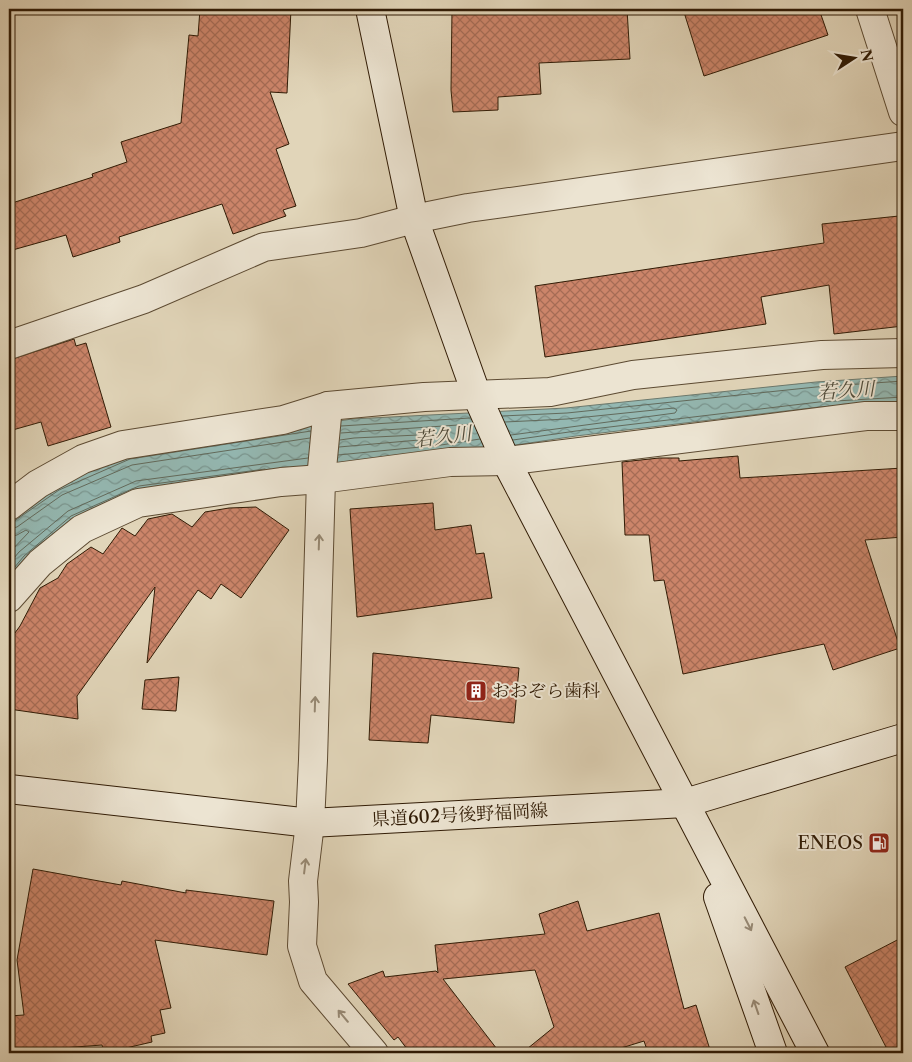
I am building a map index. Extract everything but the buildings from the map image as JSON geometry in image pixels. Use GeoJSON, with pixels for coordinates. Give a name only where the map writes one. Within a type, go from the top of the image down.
{"type":"FeatureCollection","features":[{"type":"Feature","properties":{"kind":"street"},"geometry":{"type":"LineString","coordinates":[[370,9],[414,219],[480,405],[504,457],[815,1053]]}},
{"type":"Feature","properties":{"kind":"street"},"geometry":{"type":"LineString","coordinates":[[870,9],[903,112]]}},
{"type":"Feature","properties":{"kind":"street"},"geometry":{"type":"LineString","coordinates":[[9,345],[144,298],[264,247],[361,233],[414,219],[468,208],[903,146]]}},
{"type":"Feature","properties":{"kind":"street"},"geometry":{"type":"LineString","coordinates":[[9,506],[38,484],[82,459],[122,445],[283,420],[328,406],[424,397],[480,405],[633,375],[822,355],[903,353]]}},
{"type":"Feature","properties":{"kind":"street"},"geometry":{"type":"LineString","coordinates":[[328,406],[321,478],[310,823],[303,881],[302,946],[314,981],[374,1053]]}},
{"type":"Feature","properties":{"kind":"street"},"geometry":{"type":"LineString","coordinates":[[9,598],[40,563],[82,529],[138,503],[281,482],[450,462],[866,416],[903,416]]}},
{"type":"Feature","properties":{"kind":"street","name":"県道602号後野福岡線"},"geometry":{"type":"LineString","coordinates":[[9,789],[310,823],[685,804],[903,738]]}},
{"type":"Feature","properties":{"kind":"street"},"geometry":{"type":"LineString","coordinates":[[685,804],[772,1053]]}},
{"type":"Feature","properties":{"kind":"water","name":"若久川"},"geometry":{"type":"Polygon","coordinates":[[[903,376],[903,402],[819,407],[576,436],[442,456],[140,491],[9,581],[9,520],[56,486],[129,454],[352,419],[566,408],[816,382],[903,376]]]}},
{"type":"Feature","properties":{"kind":"place","name":"おおぞら歯科"},"geometry":{"type":"Point","coordinates":[476,691]}},
{"type":"Feature","properties":{"kind":"place","name":"ENEOS"},"geometry":{"type":"Point","coordinates":[879,843]}}]}
